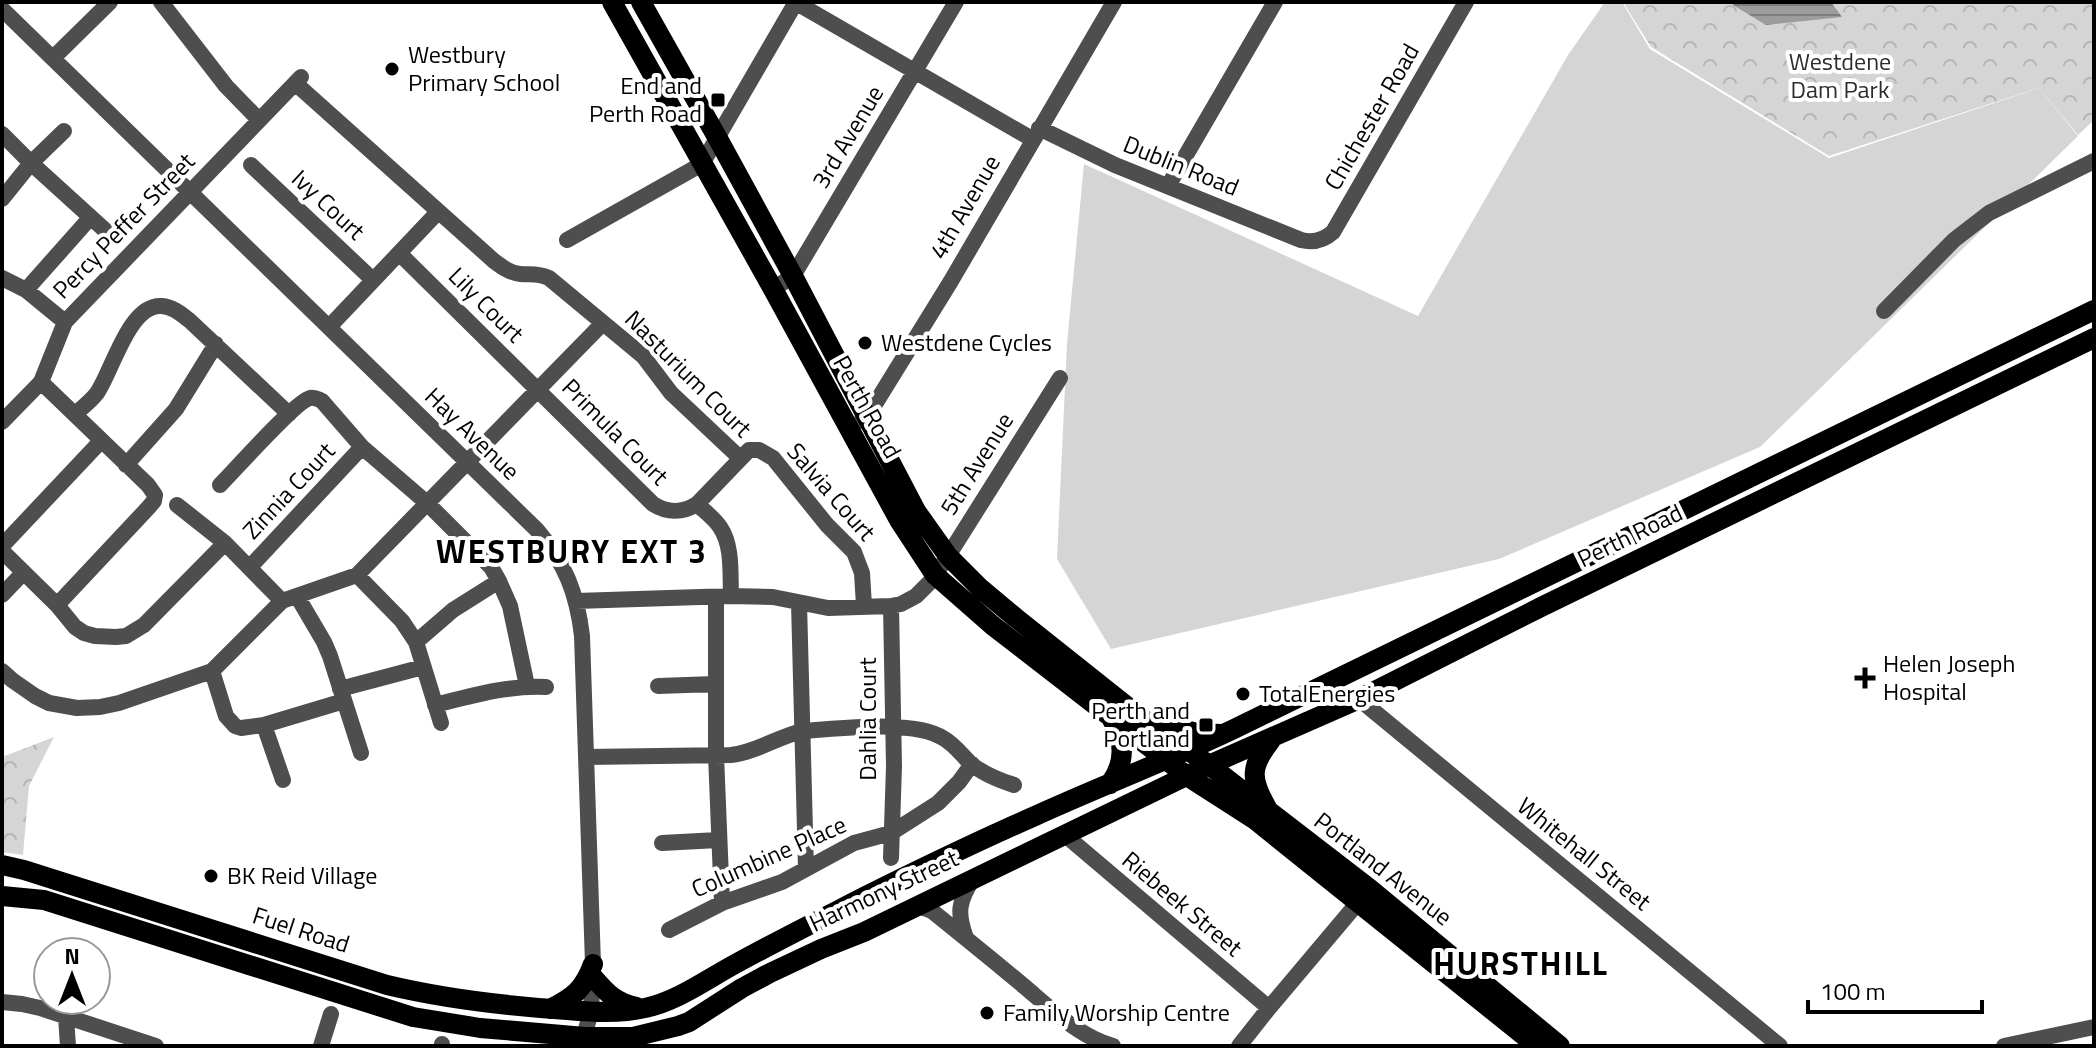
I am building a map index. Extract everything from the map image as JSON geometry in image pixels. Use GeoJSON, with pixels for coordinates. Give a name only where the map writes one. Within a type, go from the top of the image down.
{"type":"FeatureCollection","features":[{"type":"Feature","properties":{"kind":"main road","name":"Perth Road"},"geometry":{"type":"LineString","coordinates":[[612,2],[899,520],[935,575],[992,625],[1187,776]]}},
{"type":"Feature","properties":{"kind":"main road","name":"Perth Road"},"geometry":{"type":"LineString","coordinates":[[641,2],[793,276],[916,511],[948,556],[1016,618],[1143,719],[1209,765],[1359,699],[2094,338]]}},
{"type":"Feature","properties":{"kind":"main road","name":"Perth Road"},"geometry":{"type":"LineString","coordinates":[[1168,760],[2094,310]]}},
{"type":"Feature","properties":{"kind":"main road"},"geometry":{"type":"LineString","coordinates":[[1109,716],[1118,729],[1122,747],[1120,769],[1110,784]]}},
{"type":"Feature","properties":{"kind":"main road"},"geometry":{"type":"LineString","coordinates":[[1143,719],[1197,733],[1225,734]]}},
{"type":"Feature","properties":{"kind":"main road"},"geometry":{"type":"LineString","coordinates":[[1268,811],[1256,788],[1254,772],[1260,754],[1274,737]]}},
{"type":"Feature","properties":{"kind":"main road","name":"Harmony Street"},"geometry":{"type":"LineString","coordinates":[[591,1012],[645,1008],[688,991],[738,962],[961,849],[1168,760]]}},
{"type":"Feature","properties":{"kind":"main road","name":"Harmony Street"},"geometry":{"type":"LineString","coordinates":[[583,1042],[633,1037],[689,1022],[761,978],[864,932],[1209,765]]}},
{"type":"Feature","properties":{"kind":"main road","name":"Portland Avenue"},"geometry":{"type":"LineString","coordinates":[[1209,765],[1268,811],[1537,1046]]}},
{"type":"Feature","properties":{"kind":"main road","name":"Portland Avenue"},"geometry":{"type":"LineString","coordinates":[[1187,776],[1365,896],[1560,1046]]}},
{"type":"Feature","properties":{"kind":"main road","name":"Fuel Road"},"geometry":{"type":"LineString","coordinates":[[2,865],[387,985],[453,999],[591,1012]]}},
{"type":"Feature","properties":{"kind":"main road","name":"Fuel Road"},"geometry":{"type":"LineString","coordinates":[[2,896],[44,900],[413,1017],[583,1042]]}},
{"type":"Feature","properties":{"kind":"main road"},"geometry":{"type":"LineString","coordinates":[[592,970],[605,992],[616,1001],[645,1008]]}},
{"type":"Feature","properties":{"kind":"main road"},"geometry":{"type":"LineString","coordinates":[[550,1009],[581,988],[592,970]]}},
{"type":"Feature","properties":{"kind":"main road"},"geometry":{"type":"LineString","coordinates":[[537,1033],[551,1038],[558,1046]]}},
{"type":"Feature","properties":{"kind":"main road"},"geometry":{"type":"LineString","coordinates":[[612,1046],[633,1037]]}},
{"type":"Feature","properties":{"kind":"street"},"geometry":{"type":"LineString","coordinates":[[53,58],[110,2]]}},
{"type":"Feature","properties":{"kind":"street"},"geometry":{"type":"LineString","coordinates":[[161,2],[226,86],[259,120]]}},
{"type":"Feature","properties":{"kind":"street"},"geometry":{"type":"LineString","coordinates":[[567,240],[702,164],[796,2]]}},
{"type":"Feature","properties":{"kind":"street","name":"Dublin Road"},"geometry":{"type":"LineString","coordinates":[[796,2],[915,71],[1036,134],[1309,242]]}},
{"type":"Feature","properties":{"kind":"street","name":"3rd Avenue"},"geometry":{"type":"LineString","coordinates":[[773,289],[793,276],[956,2]]}},
{"type":"Feature","properties":{"kind":"street","name":"4th Avenue"},"geometry":{"type":"LineString","coordinates":[[850,429],[867,417],[951,281],[1114,2]]}},
{"type":"Feature","properties":{"kind":"street"},"geometry":{"type":"LineString","coordinates":[[1168,186],[1275,2]]}},
{"type":"Feature","properties":{"kind":"street","name":"Chichester Road"},"geometry":{"type":"LineString","coordinates":[[1309,242],[1322,240],[1333,232],[1466,2]]}},
{"type":"Feature","properties":{"kind":"street","name":"Hay Avenue"},"geometry":{"type":"LineString","coordinates":[[2,9],[537,530],[563,565],[576,601],[582,636],[592,970],[591,1012],[583,1042]]}},
{"type":"Feature","properties":{"kind":"street","name":"Percy Peffer Street"},"geometry":{"type":"LineString","coordinates":[[2,422],[41,382],[65,322],[298,80]]}},
{"type":"Feature","properties":{"kind":"street","name":"Nasturium Court"},"geometry":{"type":"LineString","coordinates":[[298,80],[438,212],[508,271],[522,275],[539,273],[549,278],[643,356],[671,393],[740,458]]}},
{"type":"Feature","properties":{"kind":"street"},"geometry":{"type":"LineString","coordinates":[[2,199],[31,163],[64,131]]}},
{"type":"Feature","properties":{"kind":"street"},"geometry":{"type":"LineString","coordinates":[[2,134],[107,232]]}},
{"type":"Feature","properties":{"kind":"street"},"geometry":{"type":"LineString","coordinates":[[1884,311],[1954,240],[1989,213],[2094,161]]}},
{"type":"Feature","properties":{"kind":"street","name":"Ivy Court"},"geometry":{"type":"LineString","coordinates":[[251,165],[373,280]]}},
{"type":"Feature","properties":{"kind":"street"},"geometry":{"type":"LineString","coordinates":[[329,327],[438,212]]}},
{"type":"Feature","properties":{"kind":"street"},"geometry":{"type":"LineString","coordinates":[[26,290],[90,218]]}},
{"type":"Feature","properties":{"kind":"street","name":"Lily Court"},"geometry":{"type":"LineString","coordinates":[[400,254],[539,390]]}},
{"type":"Feature","properties":{"kind":"street"},"geometry":{"type":"LineString","coordinates":[[3,282],[26,290],[65,322]]}},
{"type":"Feature","properties":{"kind":"street"},"geometry":{"type":"LineString","coordinates":[[75,414],[98,392],[132,326],[151,307],[158,305],[173,309],[189,320],[289,414]]}},
{"type":"Feature","properties":{"kind":"street"},"geometry":{"type":"LineString","coordinates":[[5,680],[49,703],[77,708],[100,707],[212,671],[290,598],[357,575],[603,323]]}},
{"type":"Feature","properties":{"kind":"street"},"geometry":{"type":"LineString","coordinates":[[126,465],[165,423],[216,344]]}},
{"type":"Feature","properties":{"kind":"street","name":"5th Avenue"},"geometry":{"type":"LineString","coordinates":[[891,606],[916,596],[935,575],[1060,378]]}},
{"type":"Feature","properties":{"kind":"street"},"geometry":{"type":"LineString","coordinates":[[41,382],[155,495],[148,508],[57,605]]}},
{"type":"Feature","properties":{"kind":"street","name":"Primula Court"},"geometry":{"type":"LineString","coordinates":[[539,390],[653,504],[682,511],[697,504]]}},
{"type":"Feature","properties":{"kind":"street"},"geometry":{"type":"LineString","coordinates":[[220,485],[289,414],[306,400],[317,398],[362,447],[427,503],[491,567],[514,620],[527,686]]}},
{"type":"Feature","properties":{"kind":"street"},"geometry":{"type":"LineString","coordinates":[[101,441],[2,548],[75,627],[95,636],[126,636],[144,625],[225,543]]}},
{"type":"Feature","properties":{"kind":"street","name":"Zinnia Court"},"geometry":{"type":"LineString","coordinates":[[250,567],[362,447]]}},
{"type":"Feature","properties":{"kind":"street","name":"Salvia Court"},"geometry":{"type":"LineString","coordinates":[[740,458],[754,449],[773,458],[827,525],[854,552],[862,573],[864,606]]}},
{"type":"Feature","properties":{"kind":"street"},"geometry":{"type":"LineString","coordinates":[[722,903],[715,684],[723,597],[730,564],[726,539],[718,524],[697,504],[740,458]]}},
{"type":"Feature","properties":{"kind":"street"},"geometry":{"type":"LineString","coordinates":[[177,505],[290,598],[324,642],[361,753]]}},
{"type":"Feature","properties":{"kind":"street"},"geometry":{"type":"LineString","coordinates":[[2,595],[23,573]]}},
{"type":"Feature","properties":{"kind":"street"},"geometry":{"type":"LineString","coordinates":[[357,575],[402,621],[416,642],[441,723]]}},
{"type":"Feature","properties":{"kind":"street"},"geometry":{"type":"LineString","coordinates":[[416,642],[453,610],[499,581]]}},
{"type":"Feature","properties":{"kind":"street"},"geometry":{"type":"LineString","coordinates":[[576,601],[773,597],[828,608],[891,606]]}},
{"type":"Feature","properties":{"kind":"street"},"geometry":{"type":"LineString","coordinates":[[799,603],[806,869]]}},
{"type":"Feature","properties":{"kind":"street","name":"Dahlia Court"},"geometry":{"type":"LineString","coordinates":[[891,606],[894,727],[891,833]]}},
{"type":"Feature","properties":{"kind":"street"},"geometry":{"type":"LineString","coordinates":[[212,671],[226,716],[241,728],[264,725],[423,667]]}},
{"type":"Feature","properties":{"kind":"street"},"geometry":{"type":"LineString","coordinates":[[658,686],[715,684]]}},
{"type":"Feature","properties":{"kind":"street"},"geometry":{"type":"LineString","coordinates":[[435,705],[527,686],[546,687]]}},
{"type":"Feature","properties":{"kind":"street","name":"Whitehall Street"},"geometry":{"type":"LineString","coordinates":[[1359,699],[1780,1046]]}},
{"type":"Feature","properties":{"kind":"street"},"geometry":{"type":"LineString","coordinates":[[264,725],[283,780]]}},
{"type":"Feature","properties":{"kind":"street"},"geometry":{"type":"LineString","coordinates":[[586,757],[731,755],[748,752],[802,731],[894,727],[920,729],[938,735],[972,764],[1014,785]]}},
{"type":"Feature","properties":{"kind":"street","name":"Columbine Place"},"geometry":{"type":"LineString","coordinates":[[669,930],[722,903],[771,887],[854,843],[891,833],[938,803],[972,764]]}},
{"type":"Feature","properties":{"kind":"street"},"geometry":{"type":"LineString","coordinates":[[891,833],[891,858]]}},
{"type":"Feature","properties":{"kind":"street","name":"Riebeek Street"},"geometry":{"type":"LineString","coordinates":[[1065,835],[1269,1008]]}},
{"type":"Feature","properties":{"kind":"street"},"geometry":{"type":"LineString","coordinates":[[662,843],[718,840]]}},
{"type":"Feature","properties":{"kind":"street"},"geometry":{"type":"LineString","coordinates":[[967,939],[959,911],[964,892],[973,879]]}},
{"type":"Feature","properties":{"kind":"street"},"geometry":{"type":"LineString","coordinates":[[1239,1046],[1365,896]]}},
{"type":"Feature","properties":{"kind":"street"},"geometry":{"type":"LineString","coordinates":[[918,906],[932,911],[1091,1038],[1113,1046]]}},
{"type":"Feature","properties":{"kind":"street"},"geometry":{"type":"LineString","coordinates":[[2,1002],[22,1004],[156,1046]]}},
{"type":"Feature","properties":{"kind":"street"},"geometry":{"type":"LineString","coordinates":[[321,1046],[331,1014]]}},
{"type":"Feature","properties":{"kind":"street"},"geometry":{"type":"LineString","coordinates":[[66,1017],[68,1046]]}},
{"type":"Feature","properties":{"kind":"street"},"geometry":{"type":"LineString","coordinates":[[2004,1046],[2094,1027]]}},
{"type":"Feature","properties":{"kind":"green space"},"geometry":{"type":"Polygon","coordinates":[[[1605,2],[1622,2],[1650,49],[1829,158],[2039,88],[2078,136],[1760,447],[1499,559],[1111,649],[1057,559],[1067,344],[1084,164],[1418,316],[1568,55],[1605,2]]]}},
{"type":"Feature","properties":{"kind":"green space","name":"Westdene Dam Park"},"geometry":{"type":"Polygon","coordinates":[[[1623,2],[2094,2],[2094,120],[2078,135],[2039,88],[1829,156],[1651,47],[1623,2]]]}},
{"type":"Feature","properties":{"kind":"green space"},"geometry":{"type":"Polygon","coordinates":[[[54,737],[29,786],[23,855],[2,852],[2,757],[54,737]]]}},
{"type":"Feature","properties":{"kind":"shaded area"},"geometry":{"type":"Polygon","coordinates":[[[1733,2],[1831,2],[1842,17],[1766,25],[1733,5],[1733,2]]]}},
{"type":"Feature","properties":{"kind":"place","name":"Westbury Primary School"},"geometry":{"type":"Point","coordinates":[392,69]}},
{"type":"Feature","properties":{"kind":"place","name":"End and Perth Road"},"geometry":{"type":"Point","coordinates":[718,100]}},
{"type":"Feature","properties":{"kind":"place","name":"Westdene Cycles"},"geometry":{"type":"Point","coordinates":[865,343]}},
{"type":"Feature","properties":{"kind":"place","name":"Helen Joseph Hospital"},"geometry":{"type":"Point","coordinates":[1865,678]}},
{"type":"Feature","properties":{"kind":"place","name":"TotalEnergies"},"geometry":{"type":"Point","coordinates":[1243,694]}},
{"type":"Feature","properties":{"kind":"place","name":"Perth and Portland"},"geometry":{"type":"Point","coordinates":[1206,725]}},
{"type":"Feature","properties":{"kind":"place","name":"BK Reid Village"},"geometry":{"type":"Point","coordinates":[211,876]}},
{"type":"Feature","properties":{"kind":"place","name":"Family Worship Centre"},"geometry":{"type":"Point","coordinates":[987,1013]}},
{"type":"Feature","properties":{"kind":"district","name":"WESTBURY EXT 3"},"geometry":{"type":"Point","coordinates":[572,552]}},
{"type":"Feature","properties":{"kind":"district","name":"HURSTHILL"},"geometry":{"type":"Point","coordinates":[1521,964]}}]}
